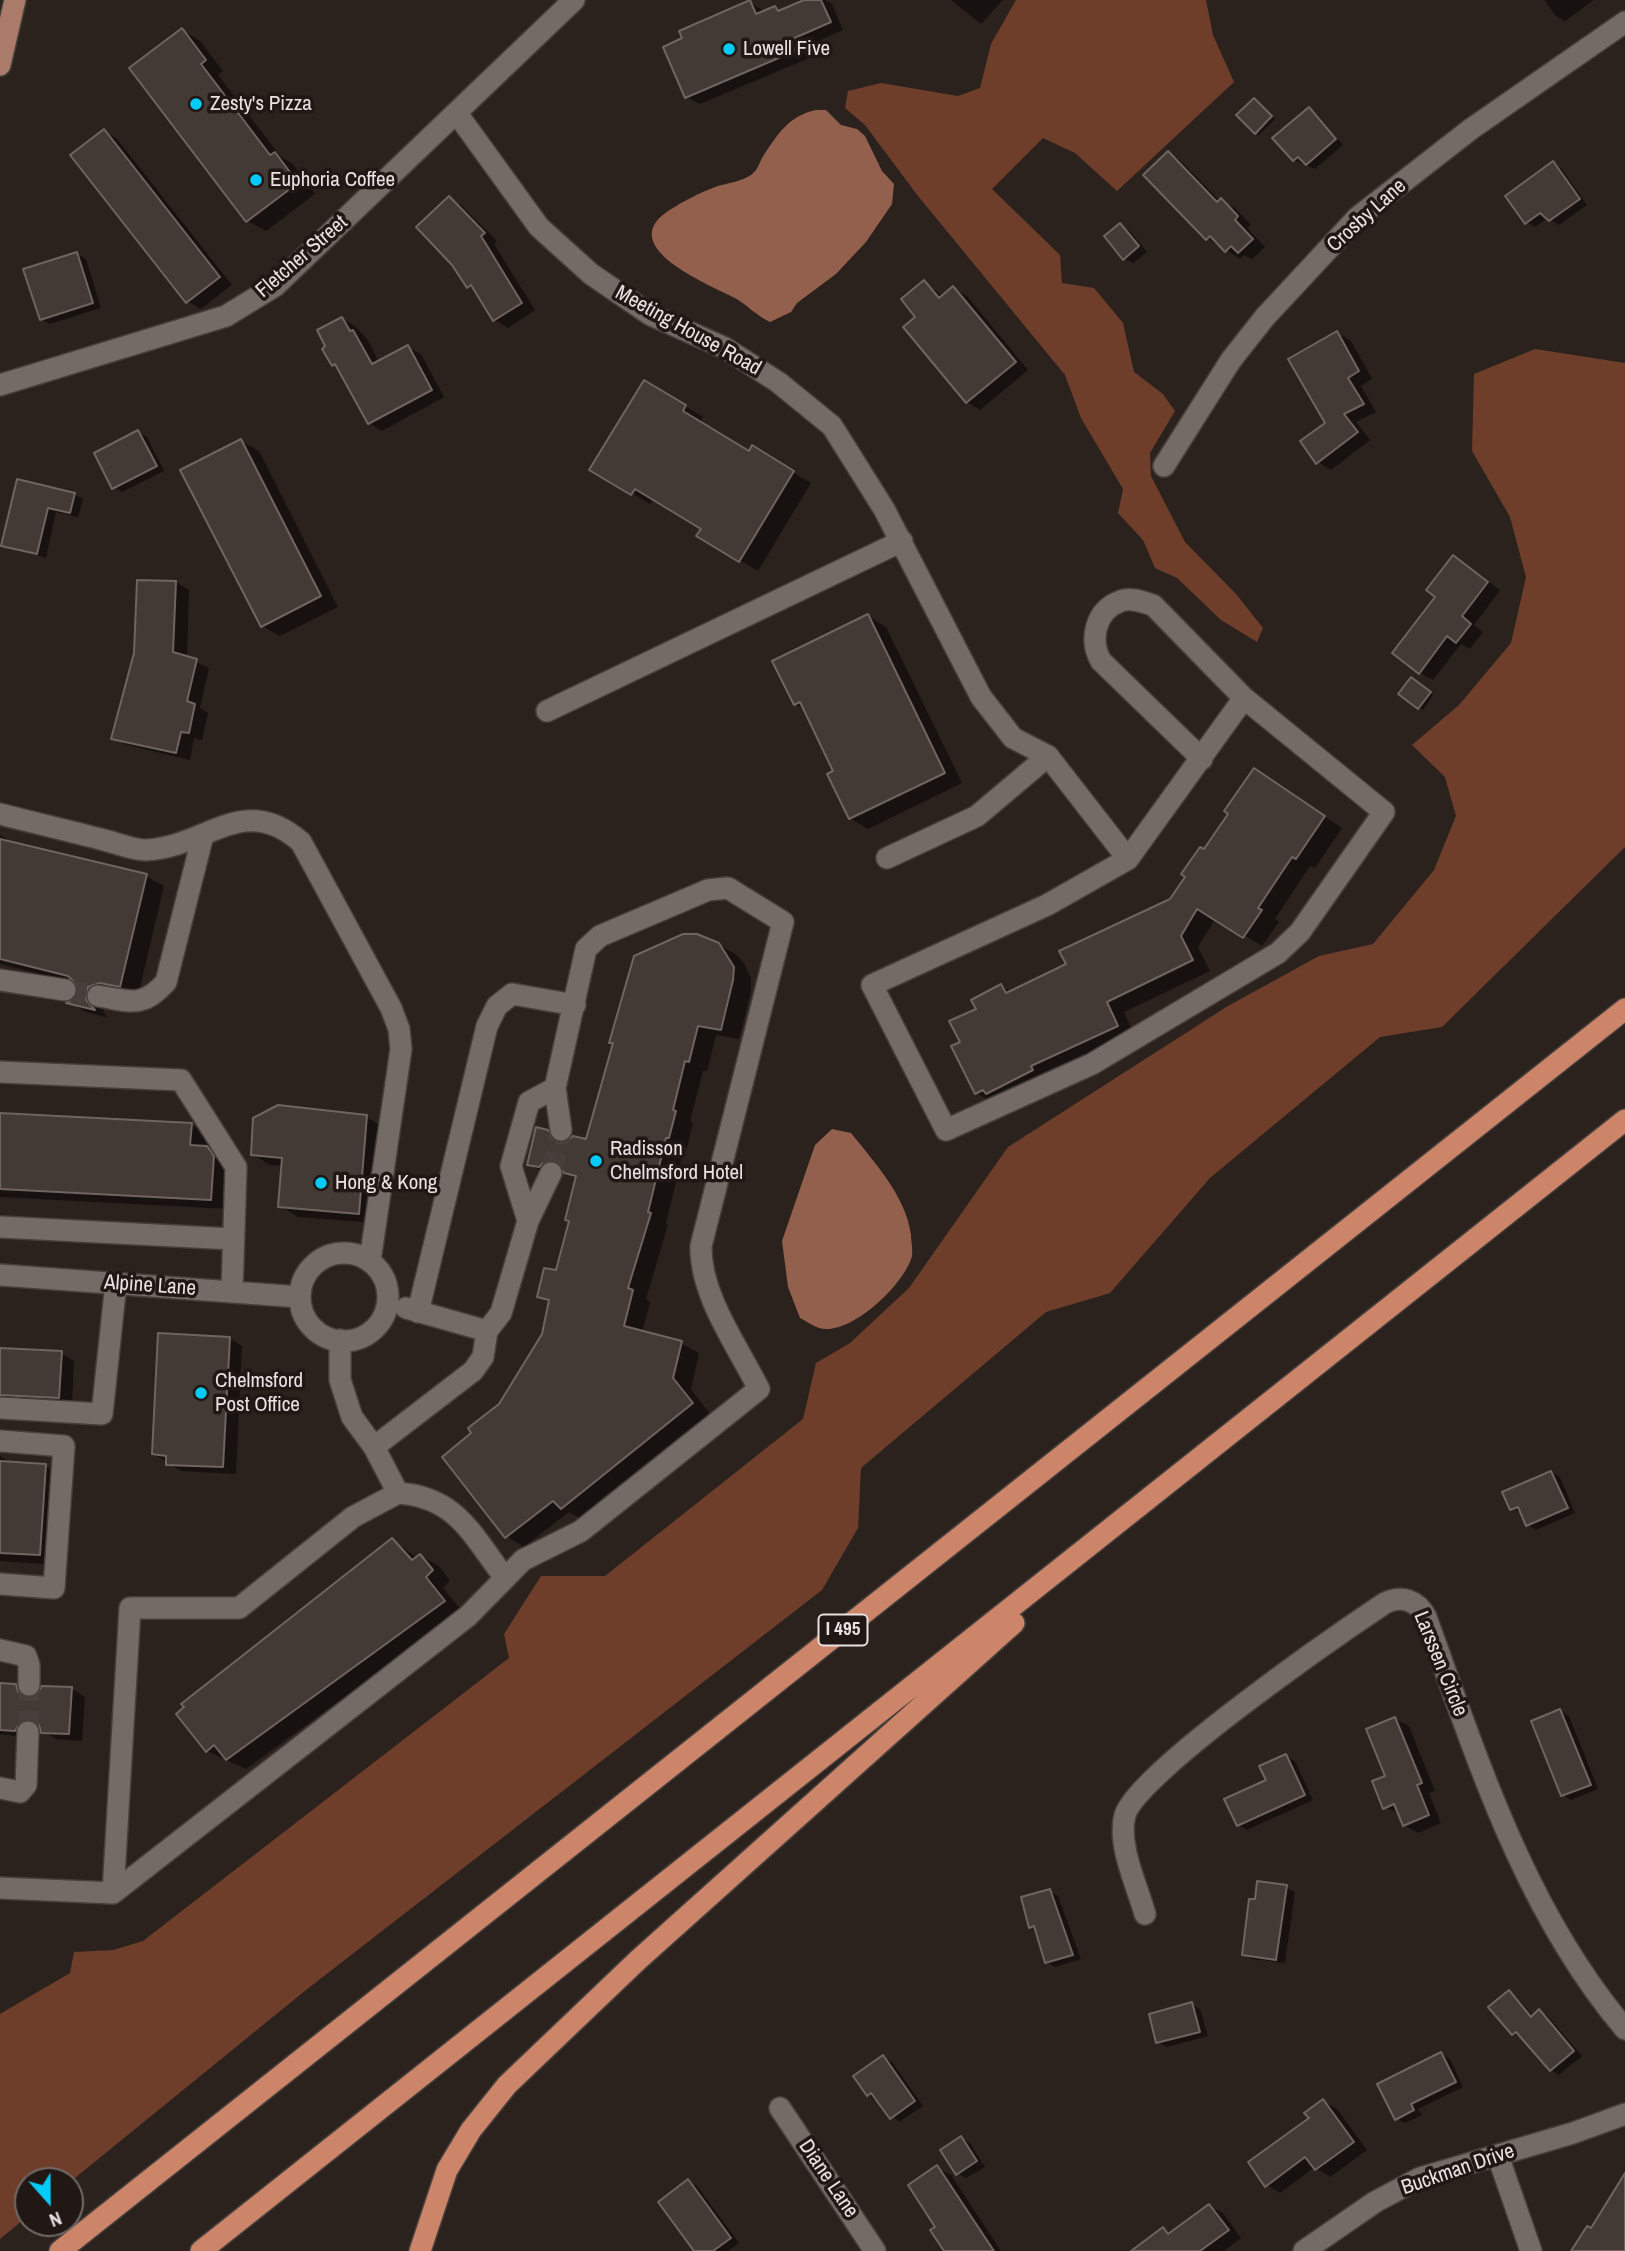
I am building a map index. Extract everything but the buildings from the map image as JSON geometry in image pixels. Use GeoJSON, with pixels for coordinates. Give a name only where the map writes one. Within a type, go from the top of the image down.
{"type":"FeatureCollection","features":[{"type":"Feature","properties":{"kind":"highway","name":"I 495"},"geometry":{"type":"LineString","coordinates":[[60,2251],[1625,1009]]}},
{"type":"Feature","properties":{"kind":"highway"},"geometry":{"type":"LineString","coordinates":[[201,2251],[1625,1120]]}},
{"type":"Feature","properties":{"kind":"highway"},"geometry":{"type":"LineString","coordinates":[[420,2251],[447,2170],[471,2130],[507,2085],[638,1960],[857,1761],[1207,1453]]}},
{"type":"Feature","properties":{"kind":"main road"},"geometry":{"type":"LineString","coordinates":[[0,65],[15,0]]}},
{"type":"Feature","properties":{"kind":"street","name":"Fletcher Street"},"geometry":{"type":"LineString","coordinates":[[0,385],[226,316],[275,286],[458,115],[574,0]]}},
{"type":"Feature","properties":{"kind":"street","name":"Crosby Lane"},"geometry":{"type":"LineString","coordinates":[[1164,466],[1231,360],[1265,317],[1359,217],[1471,130],[1625,22]]}},
{"type":"Feature","properties":{"kind":"street","name":"Meeting House Road"},"geometry":{"type":"LineString","coordinates":[[458,115],[539,227],[591,274],[651,315],[725,348],[778,382],[832,426],[902,541],[981,697],[1013,738],[1048,756]]}},
{"type":"Feature","properties":{"kind":"street"},"geometry":{"type":"LineString","coordinates":[[547,711],[902,541]]}},
{"type":"Feature","properties":{"kind":"street"},"geometry":{"type":"LineString","coordinates":[[1202,759],[1101,661],[1094,640],[1097,624],[1106,611],[1121,601],[1138,600],[1153,605],[1244,698],[1384,812],[1300,932],[1278,953],[1092,1063],[946,1130],[872,985],[1047,905],[1128,859],[1202,759],[1244,698]]}},
{"type":"Feature","properties":{"kind":"street"},"geometry":{"type":"LineString","coordinates":[[887,858],[977,816],[1048,756],[1128,859]]}},
{"type":"Feature","properties":{"kind":"street"},"geometry":{"type":"LineString","coordinates":[[0,814],[145,850],[203,835],[240,821],[261,819],[284,827],[301,842],[391,1008],[399,1029],[401,1049],[370,1261]]}},
{"type":"Feature","properties":{"kind":"street"},"geometry":{"type":"LineString","coordinates":[[98,996],[137,1003],[153,997],[166,982],[203,835]]}},
{"type":"Feature","properties":{"kind":"street"},"geometry":{"type":"LineString","coordinates":[[0,1888],[113,1893],[468,1616],[523,1560],[581,1531],[758,1389],[711,1295],[701,1267],[701,1246],[783,922],[728,888],[708,890],[600,936],[586,949],[555,1088],[561,1130]]}},
{"type":"Feature","properties":{"kind":"street"},"geometry":{"type":"LineString","coordinates":[[0,980],[65,990]]}},
{"type":"Feature","properties":{"kind":"street"},"geometry":{"type":"LineString","coordinates":[[418,1312],[487,1026],[497,1006],[512,994],[575,1005]]}},
{"type":"Feature","properties":{"kind":"street"},"geometry":{"type":"LineString","coordinates":[[0,1072],[181,1080],[236,1167],[232,1292]]}},
{"type":"Feature","properties":{"kind":"street"},"geometry":{"type":"LineString","coordinates":[[528,1221],[511,1166],[529,1102],[555,1088]]}},
{"type":"Feature","properties":{"kind":"street"},"geometry":{"type":"LineString","coordinates":[[373,1447],[473,1371],[483,1357],[487,1331],[500,1313],[528,1221],[551,1173]]}},
{"type":"Feature","properties":{"kind":"street"},"geometry":{"type":"LineString","coordinates":[[0,1227],[233,1239]]}},
{"type":"Feature","properties":{"kind":"street"},"geometry":{"type":"LineString","coordinates":[[330,1255],[358,1255],[370,1261],[385,1279],[388,1303],[384,1316],[366,1335],[340,1340],[316,1331],[308,1321],[300,1297],[309,1271],[330,1255]]}},
{"type":"Feature","properties":{"kind":"street","name":"Alpine Lane"},"geometry":{"type":"LineString","coordinates":[[0,1275],[300,1297]]}},
{"type":"Feature","properties":{"kind":"street"},"geometry":{"type":"LineString","coordinates":[[0,1408],[102,1414],[116,1283]]}},
{"type":"Feature","properties":{"kind":"street"},"geometry":{"type":"LineString","coordinates":[[388,1303],[487,1331]]}},
{"type":"Feature","properties":{"kind":"street"},"geometry":{"type":"LineString","coordinates":[[340,1340],[340,1380],[352,1417],[373,1447],[398,1493]]}},
{"type":"Feature","properties":{"kind":"street"},"geometry":{"type":"LineString","coordinates":[[0,1441],[64,1446],[54,1588],[0,1584]]}},
{"type":"Feature","properties":{"kind":"street"},"geometry":{"type":"LineString","coordinates":[[113,1893],[130,1608],[239,1608],[353,1517],[398,1493],[417,1495],[448,1507],[505,1578]]}},
{"type":"Feature","properties":{"kind":"street","name":"Larssen Circle"},"geometry":{"type":"LineString","coordinates":[[1145,1914],[1124,1836],[1125,1815],[1140,1791],[1320,1646],[1385,1603],[1396,1599],[1409,1600],[1419,1606],[1426,1617],[1494,1800],[1544,1910],[1581,1973],[1625,2029]]}},
{"type":"Feature","properties":{"kind":"street"},"geometry":{"type":"LineString","coordinates":[[0,1650],[26,1656],[29,1685]]}},
{"type":"Feature","properties":{"kind":"street"},"geometry":{"type":"LineString","coordinates":[[0,1788],[20,1792],[26,1785],[28,1732]]}},
{"type":"Feature","properties":{"kind":"street","name":"Diane Lane"},"geometry":{"type":"LineString","coordinates":[[780,2108],[875,2251]]}},
{"type":"Feature","properties":{"kind":"street","name":"Buckman Drive"},"geometry":{"type":"LineString","coordinates":[[1304,2251],[1420,2178],[1498,2156],[1625,2114]]}},
{"type":"Feature","properties":{"kind":"street"},"geometry":{"type":"LineString","coordinates":[[1498,2156],[1531,2251]]}},
{"type":"Feature","properties":{"kind":"shaded area"},"geometry":{"type":"Polygon","coordinates":[[[1016,0],[1206,0],[1213,35],[1234,82],[1117,191],[1075,153],[1043,138],[992,189],[1060,255],[1062,283],[1094,288],[1123,323],[1134,372],[1163,394],[1175,411],[1150,453],[1151,476],[1185,542],[1236,594],[1263,628],[1257,642],[1221,620],[1177,578],[1155,568],[1143,540],[1118,513],[1123,489],[1081,418],[1065,375],[918,196],[865,125],[845,108],[848,91],[881,83],[958,96],[980,88],[991,44],[1016,0]]]}},
{"type":"Feature","properties":{"kind":"shaded area"},"geometry":{"type":"Polygon","coordinates":[[[816,110],[826,110],[841,125],[857,129],[865,136],[882,171],[894,184],[892,204],[866,242],[836,274],[797,303],[791,312],[770,322],[735,298],[672,263],[659,251],[652,238],[654,225],[668,211],[691,198],[751,175],[784,128],[798,117],[816,110]]]}},
{"type":"Feature","properties":{"kind":"shaded area"},"geometry":{"type":"Polygon","coordinates":[[[1535,349],[1625,363],[1625,847],[1442,1027],[1380,1037],[1210,1178],[1110,1293],[1046,1312],[861,1468],[858,1528],[822,1590],[306,1990],[84,2171],[84,2167],[14,2167],[14,2228],[0,2239],[0,2014],[70,1973],[74,1952],[113,1950],[143,1941],[509,1658],[504,1634],[541,1576],[605,1576],[803,1419],[816,1363],[850,1343],[909,1288],[1008,1147],[1228,1006],[1319,956],[1373,944],[1434,870],[1456,816],[1445,777],[1412,745],[1459,705],[1511,643],[1526,577],[1510,517],[1472,451],[1474,374],[1535,349]]]}},
{"type":"Feature","properties":{"kind":"shaded area"},"geometry":{"type":"Polygon","coordinates":[[[832,1129],[851,1133],[888,1180],[908,1221],[912,1256],[899,1280],[874,1306],[860,1317],[832,1329],[819,1328],[800,1318],[788,1287],[782,1241],[815,1145],[832,1129]]]}},
{"type":"Feature","properties":{"kind":"tunnel"},"geometry":{"type":"LineString","coordinates":[[65,990],[98,996]]}},
{"type":"Feature","properties":{"kind":"tunnel"},"geometry":{"type":"LineString","coordinates":[[551,1173],[561,1130]]}},
{"type":"Feature","properties":{"kind":"tunnel"},"geometry":{"type":"LineString","coordinates":[[28,1732],[29,1685]]}},
{"type":"Feature","properties":{"kind":"place","name":"Lowell Five"},"geometry":{"type":"Point","coordinates":[729,49]}},
{"type":"Feature","properties":{"kind":"place","name":"Zesty's Pizza"},"geometry":{"type":"Point","coordinates":[196,104]}},
{"type":"Feature","properties":{"kind":"place","name":"Euphoria Coffee"},"geometry":{"type":"Point","coordinates":[256,180]}},
{"type":"Feature","properties":{"kind":"place","name":"Radisson Chelmsford Hotel"},"geometry":{"type":"Point","coordinates":[596,1161]}},
{"type":"Feature","properties":{"kind":"place","name":"Hong & Kong"},"geometry":{"type":"Point","coordinates":[321,1183]}},
{"type":"Feature","properties":{"kind":"place","name":"Chelmsford Post Office"},"geometry":{"type":"Point","coordinates":[201,1393]}}]}
